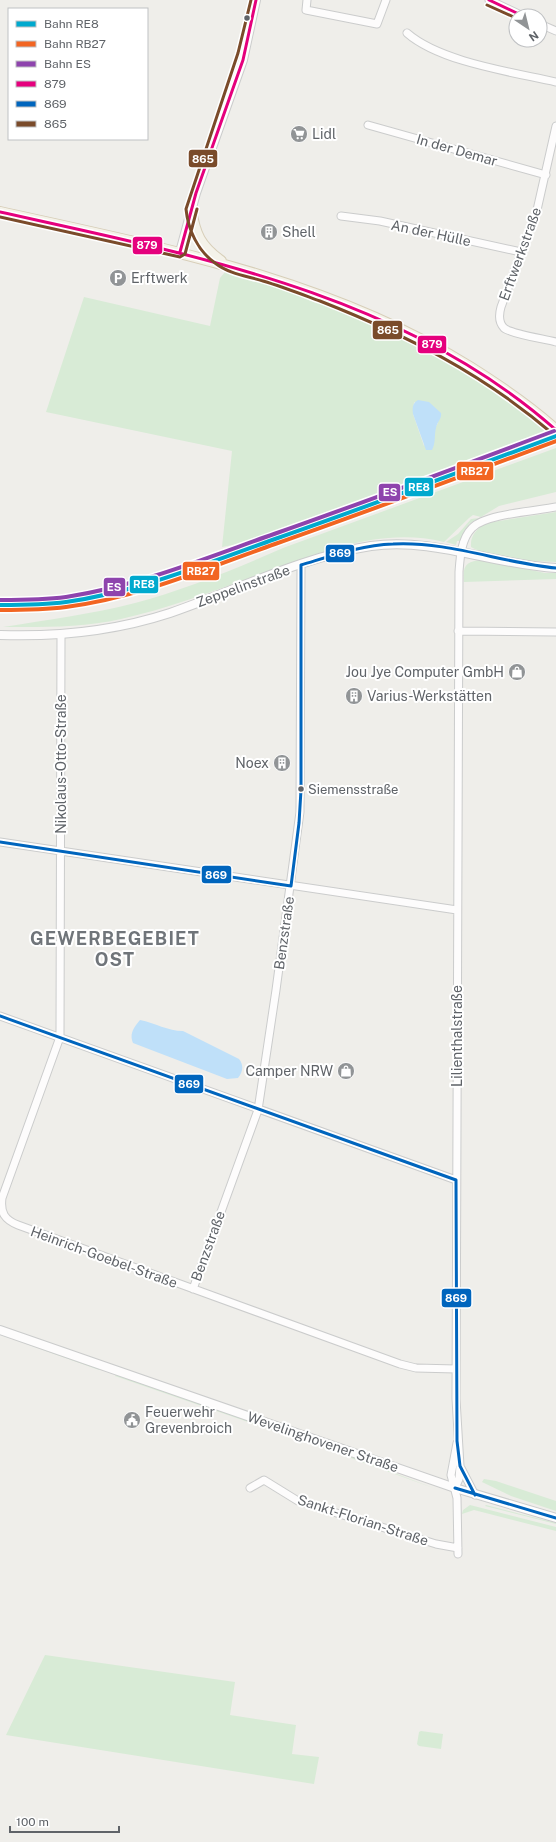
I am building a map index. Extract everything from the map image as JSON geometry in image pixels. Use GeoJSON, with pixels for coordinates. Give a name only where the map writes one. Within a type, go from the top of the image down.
{"type":"FeatureCollection","features":[{"type":"Feature","properties":{"kind":"main road"},"geometry":{"type":"LineString","coordinates":[[191,210],[196,232],[201,242],[212,255],[226,265]]}},
{"type":"Feature","properties":{"kind":"main road"},"geometry":{"type":"LineString","coordinates":[[0,212],[180,252],[305,289],[400,329],[468,366],[536,412],[556,430]]}},
{"type":"Feature","properties":{"kind":"street"},"geometry":{"type":"LineString","coordinates":[[180,252],[191,210],[247,45],[256,0]]}},
{"type":"Feature","properties":{"kind":"street"},"geometry":{"type":"LineString","coordinates":[[307,0],[306,10],[377,24],[386,0]]}},
{"type":"Feature","properties":{"kind":"street"},"geometry":{"type":"LineString","coordinates":[[489,0],[508,9]]}},
{"type":"Feature","properties":{"kind":"street"},"geometry":{"type":"LineString","coordinates":[[406,33],[425,46],[452,57],[556,82]]}},
{"type":"Feature","properties":{"kind":"street","name":"In der Demar"},"geometry":{"type":"LineString","coordinates":[[368,125],[546,175]]}},
{"type":"Feature","properties":{"kind":"street","name":"Erftwerkstraße"},"geometry":{"type":"LineString","coordinates":[[556,126],[537,210],[501,307],[500,322],[509,331],[556,342]]}},
{"type":"Feature","properties":{"kind":"street","name":"An der Hülle"},"geometry":{"type":"LineString","coordinates":[[341,216],[380,221],[521,252]]}},
{"type":"Feature","properties":{"kind":"street","name":"Lilienthalstraße"},"geometry":{"type":"LineString","coordinates":[[455,1488],[459,1479],[460,1466],[457,1441],[456,1369],[459,572],[462,552],[469,532],[481,521],[556,507]]}},
{"type":"Feature","properties":{"kind":"street","name":"Zeppelinstraße"},"geometry":{"type":"LineString","coordinates":[[0,635],[61,635],[108,628],[160,616],[301,565],[347,551],[388,545],[419,545],[515,563],[556,568]]}},
{"type":"Feature","properties":{"kind":"street","name":"Benzstraße"},"geometry":{"type":"LineString","coordinates":[[193,1289],[258,1110],[298,830],[301,790],[301,565]]}},
{"type":"Feature","properties":{"kind":"street"},"geometry":{"type":"LineString","coordinates":[[458,631],[556,632]]}},
{"type":"Feature","properties":{"kind":"street","name":"Nikolaus-Otto-Straße"},"geometry":{"type":"LineString","coordinates":[[60,1037],[61,635]]}},
{"type":"Feature","properties":{"kind":"street"},"geometry":{"type":"LineString","coordinates":[[0,842],[457,910]]}},
{"type":"Feature","properties":{"kind":"street"},"geometry":{"type":"LineString","coordinates":[[0,1016],[456,1180]]}},
{"type":"Feature","properties":{"kind":"street","name":"Heinrich-Goebel-Straße"},"geometry":{"type":"LineString","coordinates":[[60,1037],[2,1198],[1,1207],[3,1214],[8,1220],[18,1225],[400,1364],[416,1368],[456,1369]]}},
{"type":"Feature","properties":{"kind":"street","name":"Wevelinghovener Straße"},"geometry":{"type":"LineString","coordinates":[[0,1330],[455,1488],[556,1518]]}},
{"type":"Feature","properties":{"kind":"street","name":"Lilienthalstraße"},"geometry":{"type":"LineString","coordinates":[[457,1441],[452,1475],[455,1488],[458,1551]]}},
{"type":"Feature","properties":{"kind":"street","name":"Lilienthalstraße"},"geometry":{"type":"LineString","coordinates":[[460,1466],[475,1494]]}},
{"type":"Feature","properties":{"kind":"street","name":"Sankt-Florian-Straße"},"geometry":{"type":"LineString","coordinates":[[250,1488],[264,1480],[298,1501],[458,1551]]}},
{"type":"Feature","properties":{"kind":"green space"},"geometry":{"type":"Polygon","coordinates":[[[225,272],[284,289],[363,319],[394,339],[407,340],[450,363],[488,387],[549,434],[285,535],[222,547],[232,451],[46,412],[84,297],[210,326],[220,278],[225,272]],[[414,402],[413,414],[424,446],[438,423],[414,402]]]}},
{"type":"Feature","properties":{"kind":"green space"},"geometry":{"type":"Polygon","coordinates":[[[556,448],[556,492],[499,506],[481,517],[473,515],[444,542],[423,538],[401,537],[360,542],[320,553],[181,602],[121,619],[92,624],[47,627],[3,627],[135,603],[192,585],[283,548],[556,448]]]}},
{"type":"Feature","properties":{"kind":"green space"},"geometry":{"type":"Polygon","coordinates":[[[556,512],[556,562],[501,557],[491,555],[471,547],[473,536],[486,523],[556,512]]]}},
{"type":"Feature","properties":{"kind":"green space"},"geometry":{"type":"Polygon","coordinates":[[[479,518],[469,524],[460,541],[457,541],[456,545],[446,542],[458,534],[471,519],[479,518]]]}},
{"type":"Feature","properties":{"kind":"green space"},"geometry":{"type":"Polygon","coordinates":[[[482,560],[545,573],[556,573],[556,579],[464,582],[464,572],[467,565],[473,561],[482,560]]]}},
{"type":"Feature","properties":{"kind":"green space"},"geometry":{"type":"Polygon","coordinates":[[[12,1339],[99,1369],[99,1370],[12,1339]]]}},
{"type":"Feature","properties":{"kind":"green space"},"geometry":{"type":"Polygon","coordinates":[[[116,1374],[326,1447],[436,1489],[326,1449],[115,1376],[116,1374]]]}},
{"type":"Feature","properties":{"kind":"green space"},"geometry":{"type":"Polygon","coordinates":[[[484,1479],[496,1481],[556,1501],[556,1511],[511,1496],[482,1482],[484,1479]]]}},
{"type":"Feature","properties":{"kind":"green space"},"geometry":{"type":"Polygon","coordinates":[[[470,1505],[556,1527],[556,1531],[474,1510],[462,1514],[463,1510],[470,1505]]]}},
{"type":"Feature","properties":{"kind":"green space"},"geometry":{"type":"Polygon","coordinates":[[[486,1505],[556,1523],[556,1524],[485,1506],[486,1505]]]}},
{"type":"Feature","properties":{"kind":"green space"},"geometry":{"type":"Polygon","coordinates":[[[45,1655],[235,1682],[230,1715],[296,1725],[292,1754],[319,1757],[314,1784],[6,1735],[45,1655]]]}},
{"type":"Feature","properties":{"kind":"green space"},"geometry":{"type":"Polygon","coordinates":[[[419,1732],[443,1734],[441,1749],[419,1746],[417,1744],[419,1732]]]}},
{"type":"Feature","properties":{"kind":"water"},"geometry":{"type":"Polygon","coordinates":[[[418,400],[429,402],[441,413],[441,417],[436,428],[432,450],[426,450],[413,414],[413,406],[418,400]]]}},
{"type":"Feature","properties":{"kind":"water"},"geometry":{"type":"Polygon","coordinates":[[[140,1020],[172,1030],[183,1031],[239,1059],[242,1066],[241,1073],[238,1078],[227,1079],[133,1043],[132,1034],[134,1028],[140,1020]]]}},
{"type":"Feature","properties":{"kind":"rail line","name":"ES"},"geometry":{"type":"LineString","coordinates":[[0,600],[66,597],[146,579],[344,509],[554,431]]}},
{"type":"Feature","properties":{"kind":"rail line","name":"RE8"},"geometry":{"type":"LineString","coordinates":[[0,605],[66,602],[146,584],[198,567],[345,514],[556,436]]}},
{"type":"Feature","properties":{"kind":"rail line","name":"RB27"},"geometry":{"type":"LineString","coordinates":[[0,610],[66,607],[93,603],[146,589],[198,572],[345,519],[556,441]]}},
{"type":"Feature","properties":{"kind":"transit line","name":"865"},"geometry":{"type":"LineString","coordinates":[[251,0],[238,53],[186,209],[189,225],[199,246],[209,258],[226,270],[320,301],[383,328],[442,357],[499,392],[553,434]]}},
{"type":"Feature","properties":{"kind":"transit line","name":"879"},"geometry":{"type":"LineString","coordinates":[[180,252],[196,193],[243,60],[256,0]]}},
{"type":"Feature","properties":{"kind":"transit line","name":"879"},"geometry":{"type":"LineString","coordinates":[[489,0],[508,9]]}},
{"type":"Feature","properties":{"kind":"transit line","name":"865"},"geometry":{"type":"LineString","coordinates":[[487,5],[508,14]]}},
{"type":"Feature","properties":{"kind":"transit line","name":"865"},"geometry":{"type":"LineString","coordinates":[[0,217],[180,257],[185,254],[197,209]]}},
{"type":"Feature","properties":{"kind":"transit line","name":"879"},"geometry":{"type":"LineString","coordinates":[[0,212],[147,245],[220,264],[293,286],[364,313],[432,345],[496,383],[556,430]]}},
{"type":"Feature","properties":{"kind":"transit line","name":"869"},"geometry":{"type":"LineString","coordinates":[[0,842],[291,886],[299,823],[301,790],[301,565],[369,546],[414,544],[455,549],[515,562],[556,568]]}},
{"type":"Feature","properties":{"kind":"transit line","name":"869"},"geometry":{"type":"LineString","coordinates":[[0,1016],[456,1180],[457,1441],[460,1466],[475,1495]]}},
{"type":"Feature","properties":{"kind":"transit line","name":"869"},"geometry":{"type":"LineString","coordinates":[[455,1488],[556,1518]]}},
{"type":"Feature","properties":{"kind":"place","name":"Lidl"},"geometry":{"type":"Point","coordinates":[299,134]}},
{"type":"Feature","properties":{"kind":"place","name":"Shell"},"geometry":{"type":"Point","coordinates":[269,232]}},
{"type":"Feature","properties":{"kind":"place","name":"Erftwerk"},"geometry":{"type":"Point","coordinates":[118,278]}},
{"type":"Feature","properties":{"kind":"place","name":"Jou Jye Computer GmbH"},"geometry":{"type":"Point","coordinates":[517,672]}},
{"type":"Feature","properties":{"kind":"place","name":"Varius-Werkstätten"},"geometry":{"type":"Point","coordinates":[354,696]}},
{"type":"Feature","properties":{"kind":"place","name":"Noex"},"geometry":{"type":"Point","coordinates":[282,763]}},
{"type":"Feature","properties":{"kind":"place","name":"Siemensstraße"},"geometry":{"type":"Point","coordinates":[301,789]}},
{"type":"Feature","properties":{"kind":"place","name":"Camper NRW"},"geometry":{"type":"Point","coordinates":[346,1071]}},
{"type":"Feature","properties":{"kind":"place","name":"Feuerwehr Grevenbroich"},"geometry":{"type":"Point","coordinates":[132,1420]}},
{"type":"Feature","properties":{"kind":"district","name":"GEWERBEGEBIET OST"},"geometry":{"type":"Point","coordinates":[115,948]}}]}
